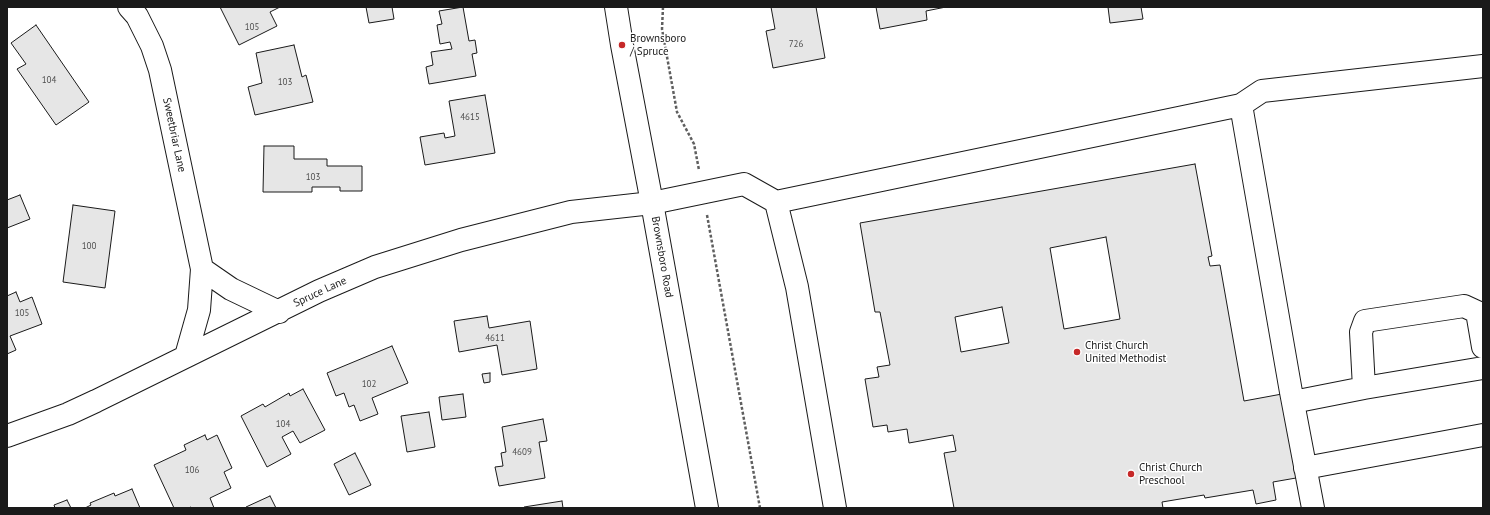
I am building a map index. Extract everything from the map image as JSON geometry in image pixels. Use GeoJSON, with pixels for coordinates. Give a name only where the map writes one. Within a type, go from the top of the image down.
{"type":"FeatureCollection","features":[{"type":"Feature","properties":{"kind":"street","name":"Sweetbriar Lane"},"geometry":{"type":"LineString","coordinates":[[129,7],[137,16],[152,46],[160,70],[202,269],[198,310],[186,356]]}},
{"type":"Feature","properties":{"kind":"street","name":"Brownsboro Road"},"geometry":{"type":"LineString","coordinates":[[616,7],[707,508]]}},
{"type":"Feature","properties":{"kind":"street"},"geometry":{"type":"LineString","coordinates":[[835,508],[797,287],[776,202],[1241,105],[1262,91],[1483,66]]}},
{"type":"Feature","properties":{"kind":"street"},"geometry":{"type":"LineString","coordinates":[[1241,105],[1313,508]]}},
{"type":"Feature","properties":{"kind":"street","name":"Spruce Lane"},"geometry":{"type":"LineString","coordinates":[[7,436],[75,411],[278,312],[319,290],[375,267],[461,240],[571,212],[652,203],[744,184],[776,202]]}},
{"type":"Feature","properties":{"kind":"street"},"geometry":{"type":"LineString","coordinates":[[202,269],[231,289],[278,312]]}},
{"type":"Feature","properties":{"kind":"street"},"geometry":{"type":"LineString","coordinates":[[1364,388],[1361,332],[1365,321],[1464,306],[1477,312],[1483,347]]}},
{"type":"Feature","properties":{"kind":"street"},"geometry":{"type":"LineString","coordinates":[[1293,402],[1364,388],[1483,368]]}},
{"type":"Feature","properties":{"kind":"street"},"geometry":{"type":"LineString","coordinates":[[1305,468],[1483,435]]}},
{"type":"Feature","properties":{"kind":"path"},"geometry":{"type":"LineString","coordinates":[[663,7],[662,29],[677,112],[694,144],[760,508]]}},
{"type":"Feature","properties":{"kind":"building"},"geometry":{"type":"Polygon","coordinates":[[[220,7],[280,7],[270,12],[277,26],[239,45],[220,7]]]}},
{"type":"Feature","properties":{"kind":"building"},"geometry":{"type":"Polygon","coordinates":[[[366,7],[392,7],[394,19],[369,23],[366,7]]]}},
{"type":"Feature","properties":{"kind":"building"},"geometry":{"type":"Polygon","coordinates":[[[463,7],[469,41],[475,40],[477,53],[472,54],[476,76],[429,84],[426,67],[433,65],[431,52],[452,49],[450,42],[440,44],[437,25],[442,24],[439,11],[463,7]]]}},
{"type":"Feature","properties":{"kind":"building"},"geometry":{"type":"Polygon","coordinates":[[[771,7],[816,7],[825,58],[773,68],[766,31],[775,29],[771,7]]]}},
{"type":"Feature","properties":{"kind":"building"},"geometry":{"type":"Polygon","coordinates":[[[876,7],[946,7],[926,11],[927,20],[880,29],[876,7]]]}},
{"type":"Feature","properties":{"kind":"building"},"geometry":{"type":"Polygon","coordinates":[[[1108,7],[1141,7],[1143,19],[1110,23],[1108,7]]]}},
{"type":"Feature","properties":{"kind":"building"},"geometry":{"type":"Polygon","coordinates":[[[36,25],[89,102],[56,125],[17,69],[26,64],[11,43],[36,25]]]}},
{"type":"Feature","properties":{"kind":"building"},"geometry":{"type":"Polygon","coordinates":[[[294,45],[302,77],[306,75],[313,102],[255,115],[248,87],[262,83],[256,53],[294,45]]]}},
{"type":"Feature","properties":{"kind":"building"},"geometry":{"type":"Polygon","coordinates":[[[485,95],[495,153],[425,165],[420,137],[444,133],[445,138],[455,136],[449,101],[485,95]]]}},
{"type":"Feature","properties":{"kind":"building"},"geometry":{"type":"Polygon","coordinates":[[[264,146],[294,146],[294,159],[327,159],[327,166],[362,166],[362,191],[340,191],[340,187],[312,187],[312,192],[263,192],[264,146]]]}},
{"type":"Feature","properties":{"kind":"building"},"geometry":{"type":"Polygon","coordinates":[[[1195,164],[1212,256],[1208,257],[1210,266],[1220,265],[1244,401],[1282,394],[1296,478],[1273,482],[1276,500],[1256,504],[1253,490],[1205,498],[1204,495],[1162,502],[1163,508],[954,508],[944,453],[956,451],[953,435],[909,443],[907,429],[888,432],[887,425],[873,427],[865,379],[879,377],[877,367],[890,365],[880,312],[875,312],[860,223],[1195,164]],[[1106,237],[1050,248],[1064,329],[1120,319],[1106,237]],[[1002,307],[955,317],[961,352],[1009,343],[1002,307]]]}},
{"type":"Feature","properties":{"kind":"building"},"geometry":{"type":"Polygon","coordinates":[[[20,195],[30,219],[7,228],[7,200],[20,195]]]}},
{"type":"Feature","properties":{"kind":"building"},"geometry":{"type":"Polygon","coordinates":[[[73,205],[115,211],[105,288],[63,282],[73,205]]]}},
{"type":"Feature","properties":{"kind":"building"},"geometry":{"type":"Polygon","coordinates":[[[16,292],[20,302],[32,297],[42,324],[10,336],[16,350],[7,354],[7,296],[16,292]]]}},
{"type":"Feature","properties":{"kind":"building"},"geometry":{"type":"Polygon","coordinates":[[[487,316],[489,328],[530,321],[537,369],[502,375],[497,345],[459,352],[454,321],[487,316]]]}},
{"type":"Feature","properties":{"kind":"building"},"geometry":{"type":"Polygon","coordinates":[[[392,346],[408,383],[372,398],[378,414],[360,421],[354,405],[349,407],[344,393],[336,396],[327,373],[392,346]]]}},
{"type":"Feature","properties":{"kind":"building"},"geometry":{"type":"Polygon","coordinates":[[[490,373],[490,382],[484,383],[482,374],[490,373]]]}},
{"type":"Feature","properties":{"kind":"building"},"geometry":{"type":"Polygon","coordinates":[[[303,389],[325,430],[300,443],[293,431],[282,437],[291,454],[267,467],[241,416],[263,404],[265,407],[289,393],[290,396],[303,389]]]}},
{"type":"Feature","properties":{"kind":"building"},"geometry":{"type":"Polygon","coordinates":[[[463,394],[466,417],[442,420],[439,397],[463,394]]]}},
{"type":"Feature","properties":{"kind":"building"},"geometry":{"type":"Polygon","coordinates":[[[429,412],[435,447],[407,452],[401,416],[429,412]]]}},
{"type":"Feature","properties":{"kind":"building"},"geometry":{"type":"Polygon","coordinates":[[[543,419],[547,441],[539,442],[545,478],[499,486],[495,467],[503,466],[501,453],[506,452],[502,427],[543,419]]]}},
{"type":"Feature","properties":{"kind":"building"},"geometry":{"type":"Polygon","coordinates":[[[205,435],[207,440],[217,435],[232,468],[224,472],[231,488],[210,498],[214,508],[174,508],[154,465],[186,450],[184,445],[205,435]]]}},
{"type":"Feature","properties":{"kind":"building"},"geometry":{"type":"Polygon","coordinates":[[[355,453],[371,485],[349,495],[334,464],[355,453]]]}},
{"type":"Feature","properties":{"kind":"building"},"geometry":{"type":"Polygon","coordinates":[[[132,489],[140,508],[85,508],[91,505],[90,503],[114,493],[115,496],[132,489]]]}},
{"type":"Feature","properties":{"kind":"building"},"geometry":{"type":"Polygon","coordinates":[[[270,496],[276,508],[246,508],[246,507],[270,496]]]}},
{"type":"Feature","properties":{"kind":"building"},"geometry":{"type":"Polygon","coordinates":[[[67,500],[71,508],[55,508],[54,505],[67,500]]]}},
{"type":"Feature","properties":{"kind":"building"},"geometry":{"type":"Polygon","coordinates":[[[562,501],[563,508],[524,508],[524,507],[562,501]]]}},
{"type":"Feature","properties":{"kind":"place","name":"Brownsboro / Spruce"},"geometry":{"type":"Point","coordinates":[622,45]}},
{"type":"Feature","properties":{"kind":"place","name":"Christ Church United Methodist"},"geometry":{"type":"Point","coordinates":[1077,352]}},
{"type":"Feature","properties":{"kind":"place","name":"Christ Church Preschool"},"geometry":{"type":"Point","coordinates":[1131,474]}}]}
